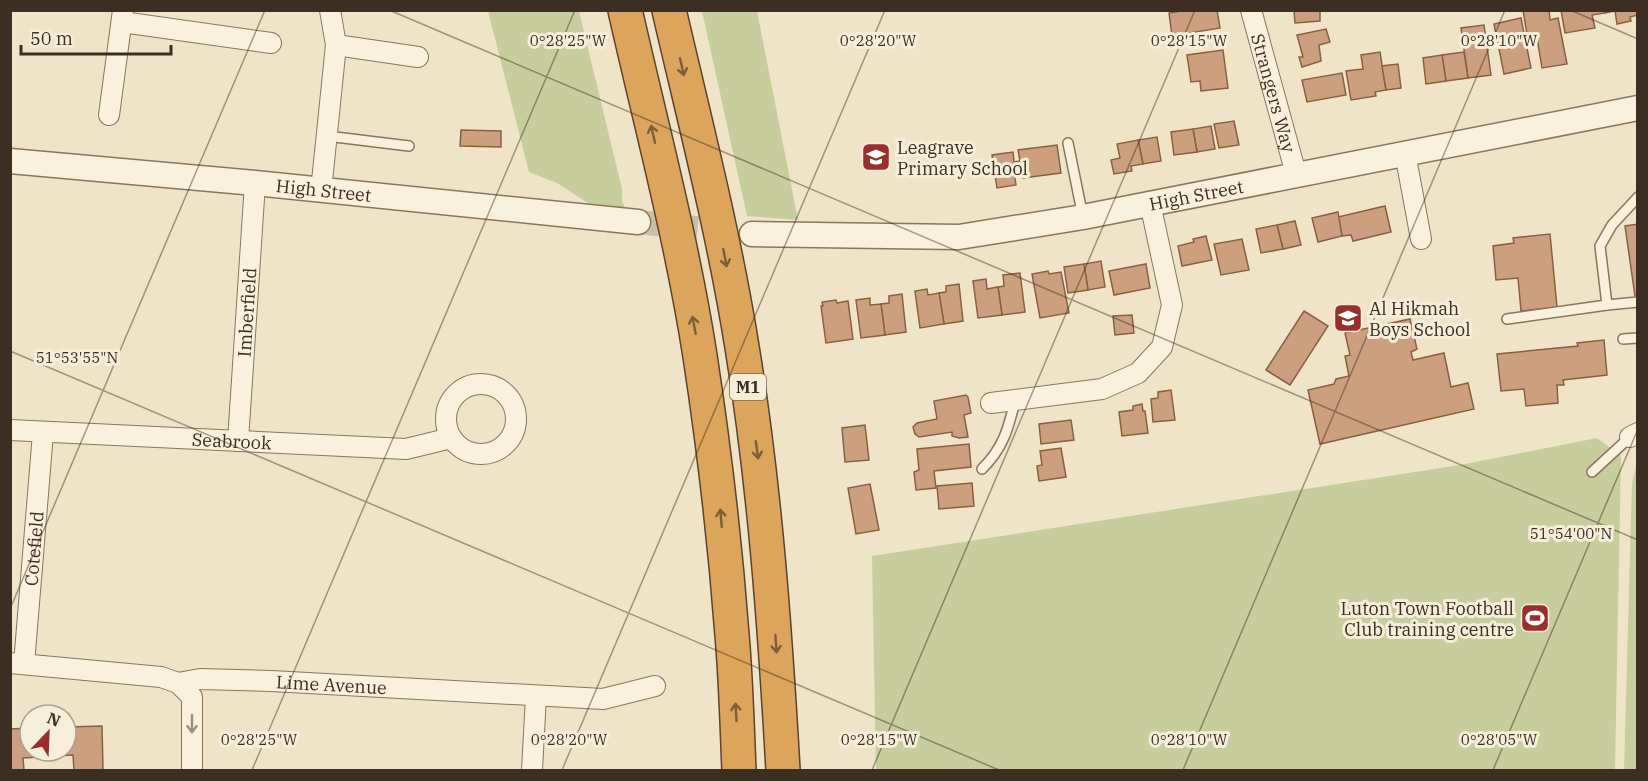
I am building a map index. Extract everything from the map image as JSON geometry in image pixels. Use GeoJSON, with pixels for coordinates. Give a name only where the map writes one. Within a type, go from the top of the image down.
{"type":"FeatureCollection","features":[{"type":"Feature","properties":{"kind":"highway","name":"M1"},"geometry":{"type":"LineString","coordinates":[[625,10],[674,222],[699,353],[719,491],[732,636],[739,771]]}},
{"type":"Feature","properties":{"kind":"highway","name":"M1"},"geometry":{"type":"LineString","coordinates":[[669,10],[717,216],[742,346],[762,491],[776,640],[783,771]]}},
{"type":"Feature","properties":{"kind":"street"},"geometry":{"type":"LineString","coordinates":[[321,191],[336,45],[330,10]]}},
{"type":"Feature","properties":{"kind":"street","name":"Strangers Way"},"geometry":{"type":"LineString","coordinates":[[1251,10],[1296,174]]}},
{"type":"Feature","properties":{"kind":"street"},"geometry":{"type":"LineString","coordinates":[[110,115],[114,68],[123,16],[271,43]]}},
{"type":"Feature","properties":{"kind":"street"},"geometry":{"type":"LineString","coordinates":[[336,45],[418,57]]}},
{"type":"Feature","properties":{"kind":"street","name":"High Street"},"geometry":{"type":"LineString","coordinates":[[752,234],[958,237],[1083,217],[1638,108]]}},
{"type":"Feature","properties":{"kind":"street"},"geometry":{"type":"LineString","coordinates":[[1405,153],[1421,239]]}},
{"type":"Feature","properties":{"kind":"street","name":"High Street"},"geometry":{"type":"LineString","coordinates":[[10,161],[638,222]]}},
{"type":"Feature","properties":{"kind":"street","name":"Imberfield"},"geometry":{"type":"LineString","coordinates":[[238,441],[255,183]]}},
{"type":"Feature","properties":{"kind":"street"},"geometry":{"type":"LineString","coordinates":[[991,403],[1102,389],[1138,373],[1161,347],[1172,305],[1150,203]]}},
{"type":"Feature","properties":{"kind":"street","name":"Seabrook"},"geometry":{"type":"LineString","coordinates":[[10,430],[406,449],[451,438]]}},
{"type":"Feature","properties":{"kind":"street","name":"Cotefield"},"geometry":{"type":"LineString","coordinates":[[17,663],[43,433]]}},
{"type":"Feature","properties":{"kind":"street","name":"Lime Avenue"},"geometry":{"type":"LineString","coordinates":[[17,663],[161,677],[178,683],[200,679],[259,681],[603,699],[655,686]]}},
{"type":"Feature","properties":{"kind":"street"},"geometry":{"type":"LineString","coordinates":[[178,683],[192,697],[192,771]]}},
{"type":"Feature","properties":{"kind":"street"},"geometry":{"type":"LineString","coordinates":[[532,771],[536,696]]}},
{"type":"Feature","properties":{"kind":"lane"},"geometry":{"type":"LineString","coordinates":[[327,136],[409,146]]}},
{"type":"Feature","properties":{"kind":"lane"},"geometry":{"type":"LineString","coordinates":[[1068,143],[1083,217]]}},
{"type":"Feature","properties":{"kind":"lane"},"geometry":{"type":"LineString","coordinates":[[1607,305],[1600,246],[1612,225],[1638,197]]}},
{"type":"Feature","properties":{"kind":"lane"},"geometry":{"type":"LineString","coordinates":[[1507,319],[1638,302]]}},
{"type":"Feature","properties":{"kind":"lane"},"geometry":{"type":"LineString","coordinates":[[1623,339],[1638,338]]}},
{"type":"Feature","properties":{"kind":"lane"},"geometry":{"type":"LineString","coordinates":[[982,469],[995,456],[1003,442],[1015,401]]}},
{"type":"Feature","properties":{"kind":"lane"},"geometry":{"type":"LineString","coordinates":[[1592,472],[1634,435]]}},
{"type":"Feature","properties":{"kind":"green space"},"geometry":{"type":"Polygon","coordinates":[[[488,11],[579,11],[625,207],[613,207],[612,205],[609,208],[594,207],[557,183],[529,172],[488,11]]]}},
{"type":"Feature","properties":{"kind":"green space"},"geometry":{"type":"Polygon","coordinates":[[[702,11],[757,11],[798,220],[747,216],[702,11]]]}},
{"type":"Feature","properties":{"kind":"green space"},"geometry":{"type":"Polygon","coordinates":[[[1597,438],[1621,456],[1615,770],[876,770],[872,556],[1460,465],[1597,438]]]}},
{"type":"Feature","properties":{"kind":"green space"},"geometry":{"type":"Polygon","coordinates":[[[1637,462],[1638,770],[1624,770],[1632,483],[1637,462]]]}},
{"type":"Feature","properties":{"kind":"building"},"geometry":{"type":"Polygon","coordinates":[[[1187,10],[1217,10],[1220,28],[1172,36],[1169,13],[1187,10]]]}},
{"type":"Feature","properties":{"kind":"building"},"geometry":{"type":"Polygon","coordinates":[[[1294,10],[1320,10],[1320,21],[1295,23],[1294,10]]]}},
{"type":"Feature","properties":{"kind":"building"},"geometry":{"type":"Polygon","coordinates":[[[1523,10],[1549,10],[1550,20],[1558,18],[1567,64],[1542,68],[1537,38],[1528,40],[1523,10]]]}},
{"type":"Feature","properties":{"kind":"building"},"geometry":{"type":"Polygon","coordinates":[[[1561,10],[1604,10],[1605,13],[1592,15],[1595,28],[1565,33],[1561,10]]]}},
{"type":"Feature","properties":{"kind":"building"},"geometry":{"type":"Polygon","coordinates":[[[1604,10],[1638,10],[1638,15],[1630,17],[1631,21],[1617,24],[1615,11],[1605,13],[1604,10]]]}},
{"type":"Feature","properties":{"kind":"building"},"geometry":{"type":"Polygon","coordinates":[[[1521,18],[1531,68],[1504,74],[1494,24],[1521,18]]]}},
{"type":"Feature","properties":{"kind":"building"},"geometry":{"type":"Polygon","coordinates":[[[1484,25],[1491,75],[1468,78],[1461,28],[1484,25]]]}},
{"type":"Feature","properties":{"kind":"building"},"geometry":{"type":"Polygon","coordinates":[[[1326,29],[1330,42],[1319,45],[1321,61],[1302,67],[1299,57],[1303,57],[1297,35],[1326,29]]]}},
{"type":"Feature","properties":{"kind":"building"},"geometry":{"type":"Polygon","coordinates":[[[1223,50],[1228,88],[1201,91],[1200,81],[1191,82],[1187,55],[1223,50]]]}},
{"type":"Feature","properties":{"kind":"building"},"geometry":{"type":"Polygon","coordinates":[[[1380,52],[1386,90],[1375,92],[1376,96],[1351,100],[1346,71],[1363,69],[1361,55],[1380,52]]]}},
{"type":"Feature","properties":{"kind":"building"},"geometry":{"type":"Polygon","coordinates":[[[1464,52],[1468,78],[1446,81],[1442,55],[1464,52]]]}},
{"type":"Feature","properties":{"kind":"building"},"geometry":{"type":"Polygon","coordinates":[[[1442,55],[1446,81],[1426,84],[1423,58],[1442,55]]]}},
{"type":"Feature","properties":{"kind":"building"},"geometry":{"type":"Polygon","coordinates":[[[1398,64],[1401,88],[1386,90],[1382,66],[1398,64]]]}},
{"type":"Feature","properties":{"kind":"building"},"geometry":{"type":"Polygon","coordinates":[[[1342,73],[1346,95],[1307,102],[1302,80],[1342,73]]]}},
{"type":"Feature","properties":{"kind":"building"},"geometry":{"type":"Polygon","coordinates":[[[1234,121],[1239,145],[1219,148],[1214,124],[1234,121]]]}},
{"type":"Feature","properties":{"kind":"building"},"geometry":{"type":"Polygon","coordinates":[[[1211,126],[1215,149],[1197,152],[1193,129],[1211,126]]]}},
{"type":"Feature","properties":{"kind":"building"},"geometry":{"type":"Polygon","coordinates":[[[1193,129],[1197,152],[1174,155],[1171,132],[1193,129]]]}},
{"type":"Feature","properties":{"kind":"building"},"geometry":{"type":"Polygon","coordinates":[[[461,130],[501,131],[501,147],[460,146],[461,130]]]}},
{"type":"Feature","properties":{"kind":"building"},"geometry":{"type":"Polygon","coordinates":[[[1157,137],[1161,161],[1143,164],[1138,140],[1157,137]]]}},
{"type":"Feature","properties":{"kind":"building"},"geometry":{"type":"Polygon","coordinates":[[[1138,140],[1143,164],[1131,166],[1132,171],[1114,174],[1111,160],[1120,158],[1117,144],[1138,140]]]}},
{"type":"Feature","properties":{"kind":"building"},"geometry":{"type":"Polygon","coordinates":[[[1057,145],[1061,173],[1023,178],[1021,166],[1013,167],[1016,185],[997,188],[992,155],[1013,152],[1014,162],[1020,161],[1018,150],[1057,145]]]}},
{"type":"Feature","properties":{"kind":"building"},"geometry":{"type":"Polygon","coordinates":[[[1385,206],[1391,232],[1353,241],[1351,235],[1342,236],[1338,217],[1385,206]]]}},
{"type":"Feature","properties":{"kind":"building"},"geometry":{"type":"Polygon","coordinates":[[[1338,212],[1342,236],[1318,242],[1312,218],[1338,212]]]}},
{"type":"Feature","properties":{"kind":"building"},"geometry":{"type":"Polygon","coordinates":[[[1295,221],[1301,245],[1283,249],[1277,225],[1295,221]]]}},
{"type":"Feature","properties":{"kind":"building"},"geometry":{"type":"Polygon","coordinates":[[[1638,224],[1638,296],[1635,296],[1625,226],[1638,224]]]}},
{"type":"Feature","properties":{"kind":"building"},"geometry":{"type":"Polygon","coordinates":[[[1277,225],[1283,249],[1261,253],[1256,229],[1277,225]]]}},
{"type":"Feature","properties":{"kind":"building"},"geometry":{"type":"Polygon","coordinates":[[[1550,234],[1557,307],[1521,311],[1518,278],[1496,280],[1493,246],[1514,243],[1513,238],[1550,234]]]}},
{"type":"Feature","properties":{"kind":"building"},"geometry":{"type":"Polygon","coordinates":[[[1206,236],[1212,260],[1182,266],[1178,246],[1206,236]]]}},
{"type":"Feature","properties":{"kind":"building"},"geometry":{"type":"Polygon","coordinates":[[[1242,239],[1249,270],[1221,275],[1214,244],[1242,239]]]}},
{"type":"Feature","properties":{"kind":"building"},"geometry":{"type":"Polygon","coordinates":[[[1101,261],[1105,287],[1088,290],[1084,264],[1101,261]]]}},
{"type":"Feature","properties":{"kind":"building"},"geometry":{"type":"Polygon","coordinates":[[[1084,264],[1088,290],[1068,293],[1064,267],[1084,264]]]}},
{"type":"Feature","properties":{"kind":"building"},"geometry":{"type":"Polygon","coordinates":[[[1146,264],[1150,288],[1114,295],[1109,271],[1146,264]]]}},
{"type":"Feature","properties":{"kind":"building"},"geometry":{"type":"Polygon","coordinates":[[[1048,271],[1049,274],[1061,272],[1069,313],[1040,318],[1032,274],[1048,271]]]}},
{"type":"Feature","properties":{"kind":"building"},"geometry":{"type":"Polygon","coordinates":[[[1020,273],[1025,312],[1002,315],[998,287],[1004,286],[1003,275],[1020,273]]]}},
{"type":"Feature","properties":{"kind":"building"},"geometry":{"type":"Polygon","coordinates":[[[986,279],[987,289],[998,287],[1002,315],[978,318],[973,281],[986,279]]]}},
{"type":"Feature","properties":{"kind":"building"},"geometry":{"type":"Polygon","coordinates":[[[959,284],[963,321],[944,324],[939,293],[946,292],[946,286],[959,284]]]}},
{"type":"Feature","properties":{"kind":"building"},"geometry":{"type":"Polygon","coordinates":[[[927,289],[928,295],[939,293],[944,324],[920,328],[915,291],[927,289]]]}},
{"type":"Feature","properties":{"kind":"building"},"geometry":{"type":"Polygon","coordinates":[[[902,294],[906,332],[885,335],[881,304],[889,303],[889,296],[902,294]]]}},
{"type":"Feature","properties":{"kind":"building"},"geometry":{"type":"Polygon","coordinates":[[[870,298],[870,305],[881,304],[885,335],[861,338],[856,300],[870,298]]]}},
{"type":"Feature","properties":{"kind":"building"},"geometry":{"type":"Polygon","coordinates":[[[836,300],[837,303],[848,301],[853,339],[826,343],[821,306],[823,306],[822,302],[836,300]]]}},
{"type":"Feature","properties":{"kind":"building"},"geometry":{"type":"Polygon","coordinates":[[[1304,311],[1328,326],[1290,385],[1266,370],[1304,311]]]}},
{"type":"Feature","properties":{"kind":"building"},"geometry":{"type":"Polygon","coordinates":[[[1132,315],[1134,333],[1115,335],[1113,316],[1132,315]]]}},
{"type":"Feature","properties":{"kind":"building"},"geometry":{"type":"Polygon","coordinates":[[[1410,319],[1417,349],[1411,352],[1413,360],[1444,353],[1451,387],[1468,383],[1474,409],[1320,444],[1308,390],[1334,384],[1336,379],[1349,376],[1345,356],[1350,355],[1345,333],[1410,319]]]}},
{"type":"Feature","properties":{"kind":"building"},"geometry":{"type":"Polygon","coordinates":[[[1604,340],[1607,375],[1563,380],[1564,385],[1557,385],[1558,403],[1526,406],[1524,389],[1501,391],[1497,354],[1578,346],[1577,343],[1604,340]]]}},
{"type":"Feature","properties":{"kind":"building"},"geometry":{"type":"Polygon","coordinates":[[[1171,390],[1175,420],[1153,422],[1151,399],[1158,398],[1158,392],[1171,390]]]}},
{"type":"Feature","properties":{"kind":"building"},"geometry":{"type":"Polygon","coordinates":[[[966,395],[971,413],[964,415],[968,437],[952,436],[952,432],[919,437],[915,434],[913,427],[917,423],[937,419],[934,401],[966,395]]]}},
{"type":"Feature","properties":{"kind":"building"},"geometry":{"type":"Polygon","coordinates":[[[1142,404],[1148,433],[1122,436],[1119,412],[1133,410],[1133,406],[1142,404]]]}},
{"type":"Feature","properties":{"kind":"building"},"geometry":{"type":"Polygon","coordinates":[[[1071,420],[1074,440],[1041,444],[1039,424],[1071,420]]]}},
{"type":"Feature","properties":{"kind":"building"},"geometry":{"type":"Polygon","coordinates":[[[865,425],[869,460],[845,462],[842,428],[865,425]]]}},
{"type":"Feature","properties":{"kind":"building"},"geometry":{"type":"Polygon","coordinates":[[[969,444],[971,467],[934,471],[936,488],[916,490],[914,472],[919,470],[917,449],[969,444]]]}},
{"type":"Feature","properties":{"kind":"building"},"geometry":{"type":"Polygon","coordinates":[[[1061,448],[1066,477],[1039,481],[1037,466],[1042,465],[1040,451],[1061,448]]]}},
{"type":"Feature","properties":{"kind":"building"},"geometry":{"type":"Polygon","coordinates":[[[972,483],[974,506],[939,509],[937,486],[972,483]]]}},
{"type":"Feature","properties":{"kind":"building"},"geometry":{"type":"Polygon","coordinates":[[[870,484],[879,530],[856,534],[848,488],[870,484]]]}},
{"type":"Feature","properties":{"kind":"building"},"geometry":{"type":"Polygon","coordinates":[[[102,726],[103,770],[74,770],[74,763],[78,763],[78,727],[102,726]]]}},
{"type":"Feature","properties":{"kind":"building"},"geometry":{"type":"Polygon","coordinates":[[[10,729],[18,729],[18,763],[23,763],[24,770],[10,770],[10,729]]]}},
{"type":"Feature","properties":{"kind":"tunnel"},"geometry":{"type":"LineString","coordinates":[[638,222],[752,234]]}},
{"type":"Feature","properties":{"kind":"place","name":"Leagrave Primary School"},"geometry":{"type":"Point","coordinates":[876,157]}},
{"type":"Feature","properties":{"kind":"place","name":"Al Hikmah Boys School"},"geometry":{"type":"Point","coordinates":[1348,318]}},
{"type":"Feature","properties":{"kind":"place","name":"Luton Town Football Club training centre"},"geometry":{"type":"Point","coordinates":[1535,618]}}]}
